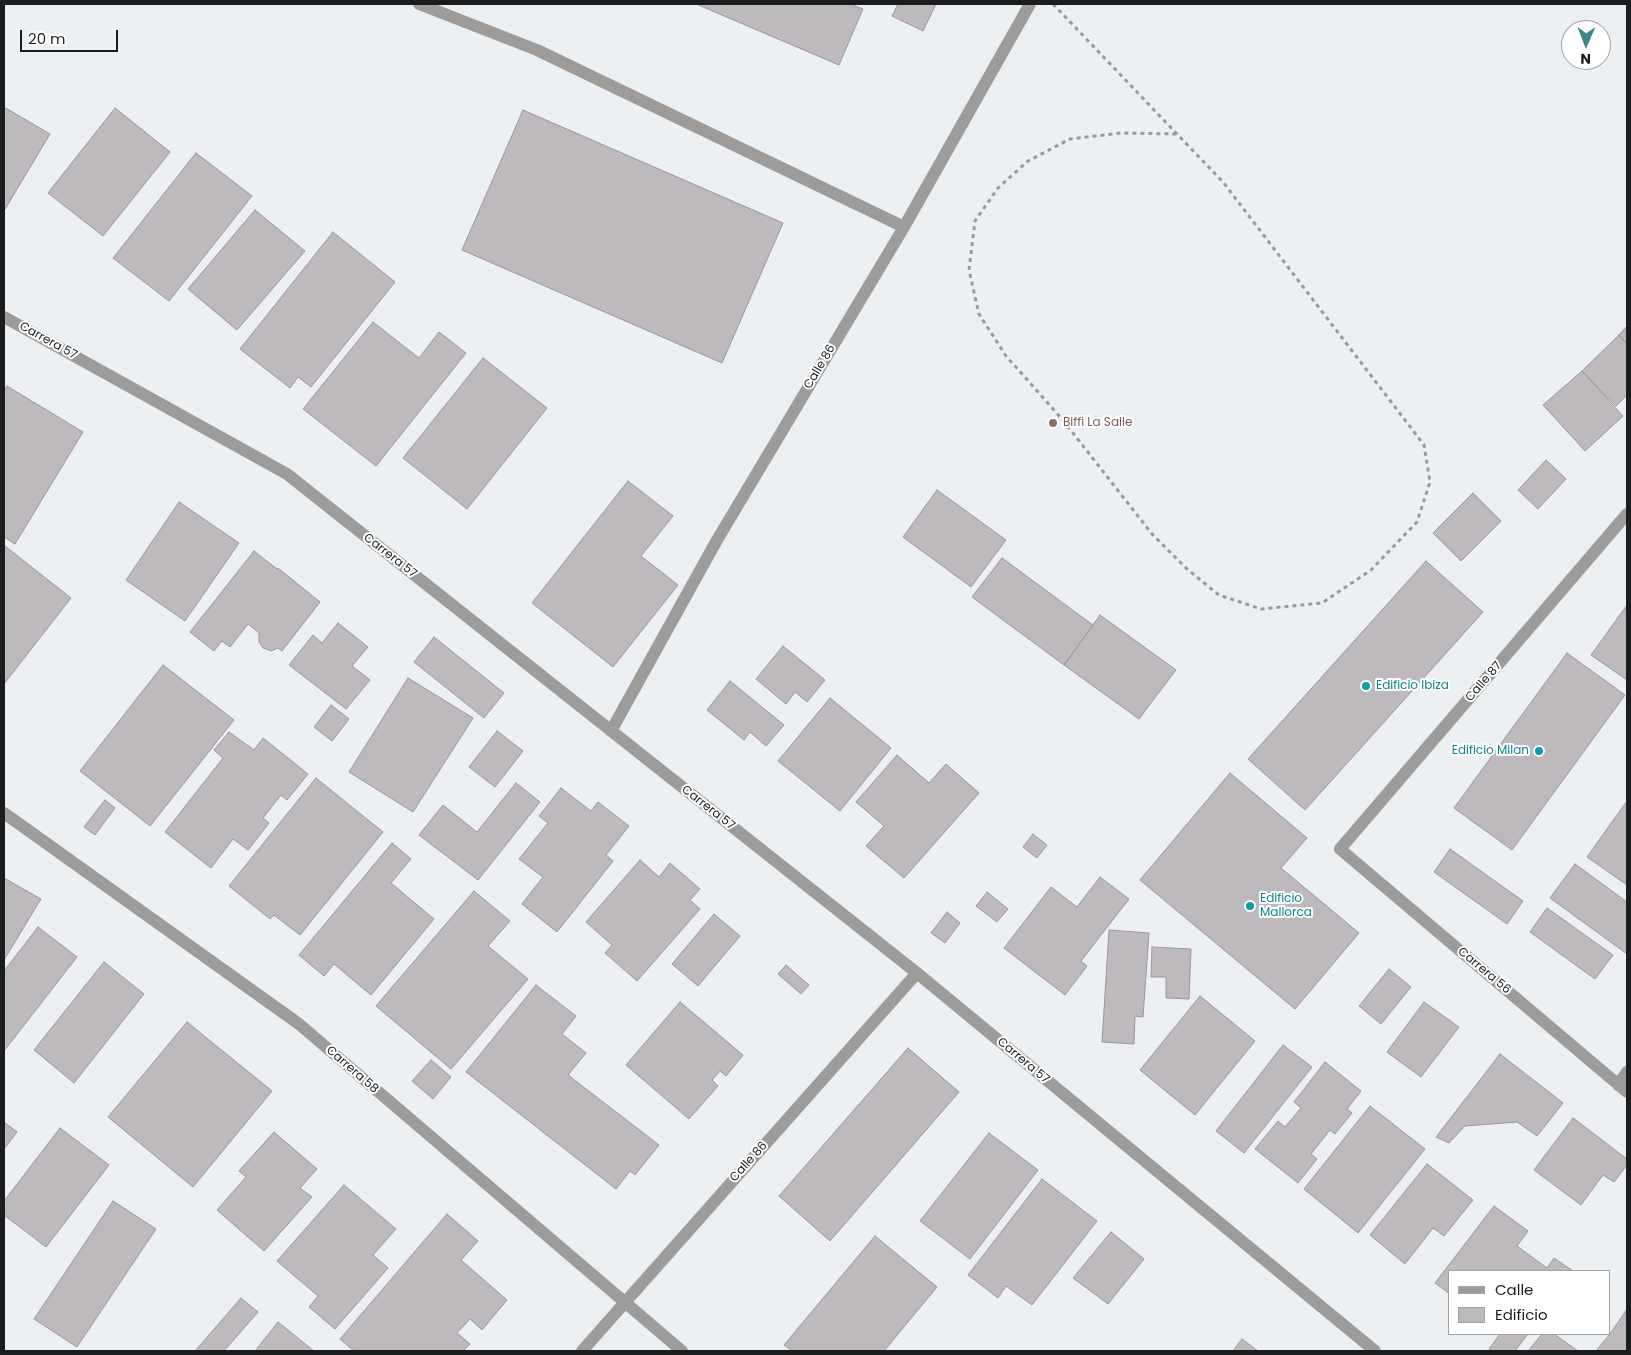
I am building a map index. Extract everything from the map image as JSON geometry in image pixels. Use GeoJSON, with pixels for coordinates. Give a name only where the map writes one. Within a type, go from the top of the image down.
{"type":"FeatureCollection","features":[{"type":"Feature","properties":{"kind":"street"},"geometry":{"type":"LineString","coordinates":[[419,4],[537,50],[904,227]]}},
{"type":"Feature","properties":{"kind":"street","name":"Calle 86"},"geometry":{"type":"LineString","coordinates":[[611,731],[717,540],[904,227],[1030,4]]}},
{"type":"Feature","properties":{"kind":"street","name":"Carrera 57"},"geometry":{"type":"LineString","coordinates":[[4,317],[287,474],[917,973],[1375,1351]]}},
{"type":"Feature","properties":{"kind":"street","name":"Calle 87"},"geometry":{"type":"LineString","coordinates":[[1340,850],[1627,514]]}},
{"type":"Feature","properties":{"kind":"street","name":"Carrera 58"},"geometry":{"type":"LineString","coordinates":[[4,813],[298,1024],[682,1351]]}},
{"type":"Feature","properties":{"kind":"street","name":"Carrera 56"},"geometry":{"type":"LineString","coordinates":[[1340,850],[1623,1088]]}},
{"type":"Feature","properties":{"kind":"street","name":"Calle 86"},"geometry":{"type":"LineString","coordinates":[[582,1351],[917,973]]}},
{"type":"Feature","properties":{"kind":"street"},"geometry":{"type":"LineString","coordinates":[[1623,1088],[1627,1072]]}},
{"type":"Feature","properties":{"kind":"path"},"geometry":{"type":"LineString","coordinates":[[1053,4],[1223,182],[1424,446],[1430,482],[1417,522],[1371,570],[1322,603],[1261,609],[1219,595],[1187,569],[1152,534],[1062,419],[1006,356],[979,314],[969,270],[975,221],[998,188],[1028,161],[1070,139],[1121,133],[1177,134]]}},
{"type":"Feature","properties":{"kind":"building"},"geometry":{"type":"Polygon","coordinates":[[[696,4],[850,4],[863,9],[839,65],[696,4]]]}},
{"type":"Feature","properties":{"kind":"building"},"geometry":{"type":"Polygon","coordinates":[[[898,4],[936,4],[923,31],[892,16],[898,4]]]}},
{"type":"Feature","properties":{"kind":"building"},"geometry":{"type":"Polygon","coordinates":[[[4,107],[50,134],[4,211],[4,107]]]}},
{"type":"Feature","properties":{"kind":"building"},"geometry":{"type":"Polygon","coordinates":[[[115,108],[170,152],[103,236],[48,193],[115,108]]]}},
{"type":"Feature","properties":{"kind":"building"},"geometry":{"type":"Polygon","coordinates":[[[523,110],[783,223],[722,363],[462,250],[523,110]]]}},
{"type":"Feature","properties":{"kind":"building"},"geometry":{"type":"Polygon","coordinates":[[[196,153],[252,196],[169,301],[113,258],[196,153]]]}},
{"type":"Feature","properties":{"kind":"building"},"geometry":{"type":"Polygon","coordinates":[[[255,210],[305,251],[237,330],[188,289],[255,210]]]}},
{"type":"Feature","properties":{"kind":"building"},"geometry":{"type":"Polygon","coordinates":[[[333,232],[395,282],[311,387],[298,377],[290,388],[240,349],[333,232]]]}},
{"type":"Feature","properties":{"kind":"building"},"geometry":{"type":"Polygon","coordinates":[[[373,322],[419,358],[439,332],[466,353],[376,466],[303,409],[373,322]]]}},
{"type":"Feature","properties":{"kind":"building"},"geometry":{"type":"Polygon","coordinates":[[[1627,326],[1627,344],[1619,335],[1627,326]]]}},
{"type":"Feature","properties":{"kind":"building"},"geometry":{"type":"Polygon","coordinates":[[[1619,335],[1627,344],[1627,395],[1616,406],[1582,371],[1619,335]]]}},
{"type":"Feature","properties":{"kind":"building"},"geometry":{"type":"Polygon","coordinates":[[[483,358],[547,408],[467,509],[403,458],[483,358]]]}},
{"type":"Feature","properties":{"kind":"building"},"geometry":{"type":"Polygon","coordinates":[[[1582,371],[1623,416],[1585,451],[1543,405],[1582,371]]]}},
{"type":"Feature","properties":{"kind":"building"},"geometry":{"type":"Polygon","coordinates":[[[7,386],[83,432],[15,544],[4,537],[4,391],[7,386]]]}},
{"type":"Feature","properties":{"kind":"building"},"geometry":{"type":"Polygon","coordinates":[[[1546,460],[1566,479],[1538,509],[1518,490],[1546,460]]]}},
{"type":"Feature","properties":{"kind":"building"},"geometry":{"type":"Polygon","coordinates":[[[628,481],[673,516],[641,556],[678,585],[613,667],[532,603],[628,481]]]}},
{"type":"Feature","properties":{"kind":"building"},"geometry":{"type":"Polygon","coordinates":[[[937,490],[1006,540],[971,587],[903,537],[937,490]]]}},
{"type":"Feature","properties":{"kind":"building"},"geometry":{"type":"Polygon","coordinates":[[[1473,493],[1501,521],[1461,561],[1433,533],[1473,493]]]}},
{"type":"Feature","properties":{"kind":"building"},"geometry":{"type":"Polygon","coordinates":[[[179,502],[239,543],[185,621],[126,580],[179,502]]]}},
{"type":"Feature","properties":{"kind":"building"},"geometry":{"type":"Polygon","coordinates":[[[5,546],[71,598],[4,684],[4,548],[5,546]]]}},
{"type":"Feature","properties":{"kind":"building"},"geometry":{"type":"Polygon","coordinates":[[[254,551],[320,602],[282,651],[278,648],[271,651],[263,648],[259,642],[259,633],[248,624],[230,647],[222,641],[214,651],[190,632],[254,551]]]}},
{"type":"Feature","properties":{"kind":"building"},"geometry":{"type":"Polygon","coordinates":[[[1002,558],[1093,625],[1064,665],[972,597],[1002,558]]]}},
{"type":"Feature","properties":{"kind":"building","name":"Edificio Ibiza"},"geometry":{"type":"Polygon","coordinates":[[[1426,561],[1483,612],[1305,810],[1248,759],[1426,561]]]}},
{"type":"Feature","properties":{"kind":"building"},"geometry":{"type":"Polygon","coordinates":[[[1627,605],[1627,680],[1591,655],[1627,605]]]}},
{"type":"Feature","properties":{"kind":"building"},"geometry":{"type":"Polygon","coordinates":[[[1100,615],[1176,670],[1139,719],[1064,665],[1100,615]]]}},
{"type":"Feature","properties":{"kind":"building"},"geometry":{"type":"Polygon","coordinates":[[[338,623],[368,647],[352,666],[370,680],[346,709],[289,665],[313,635],[322,643],[338,623]]]}},
{"type":"Feature","properties":{"kind":"building"},"geometry":{"type":"Polygon","coordinates":[[[434,637],[504,693],[484,718],[414,662],[434,637]]]}},
{"type":"Feature","properties":{"kind":"building"},"geometry":{"type":"Polygon","coordinates":[[[783,646],[825,680],[807,702],[795,692],[786,704],[756,679],[783,646]]]}},
{"type":"Feature","properties":{"kind":"building","name":"Edificio Milan"},"geometry":{"type":"Polygon","coordinates":[[[1567,653],[1625,695],[1512,850],[1454,808],[1567,653]]]}},
{"type":"Feature","properties":{"kind":"building"},"geometry":{"type":"Polygon","coordinates":[[[163,665],[234,720],[150,826],[80,771],[163,665]]]}},
{"type":"Feature","properties":{"kind":"building"},"geometry":{"type":"Polygon","coordinates":[[[408,678],[473,718],[413,812],[349,772],[408,678]]]}},
{"type":"Feature","properties":{"kind":"building"},"geometry":{"type":"Polygon","coordinates":[[[730,681],[784,725],[766,746],[750,732],[744,740],[707,710],[730,681]]]}},
{"type":"Feature","properties":{"kind":"building"},"geometry":{"type":"Polygon","coordinates":[[[830,698],[891,748],[840,811],[778,761],[830,698]]]}},
{"type":"Feature","properties":{"kind":"building"},"geometry":{"type":"Polygon","coordinates":[[[331,705],[349,719],[332,741],[314,727],[331,705]]]}},
{"type":"Feature","properties":{"kind":"building"},"geometry":{"type":"Polygon","coordinates":[[[497,731],[523,751],[495,787],[469,767],[497,731]]]}},
{"type":"Feature","properties":{"kind":"building"},"geometry":{"type":"Polygon","coordinates":[[[229,732],[254,750],[263,738],[308,774],[287,800],[281,795],[263,818],[269,823],[248,850],[233,839],[211,868],[165,832],[223,758],[214,750],[229,732]]]}},
{"type":"Feature","properties":{"kind":"building"},"geometry":{"type":"Polygon","coordinates":[[[897,755],[929,783],[946,764],[979,793],[904,878],[866,846],[884,826],[856,802],[897,755]]]}},
{"type":"Feature","properties":{"kind":"building","name":"Edificio Mallorca"},"geometry":{"type":"Polygon","coordinates":[[[1230,773],[1307,838],[1281,868],[1359,933],[1295,1009],[1140,880],[1230,773]]]}},
{"type":"Feature","properties":{"kind":"building"},"geometry":{"type":"Polygon","coordinates":[[[316,778],[383,832],[300,935],[274,915],[270,919],[229,886],[316,778]]]}},
{"type":"Feature","properties":{"kind":"building"},"geometry":{"type":"Polygon","coordinates":[[[516,783],[540,802],[478,880],[419,835],[443,805],[477,832],[516,783]]]}},
{"type":"Feature","properties":{"kind":"building"},"geometry":{"type":"Polygon","coordinates":[[[561,788],[591,811],[598,802],[629,826],[606,855],[613,861],[557,932],[522,904],[543,877],[519,859],[548,823],[539,816],[561,788]]]}},
{"type":"Feature","properties":{"kind":"building"},"geometry":{"type":"Polygon","coordinates":[[[105,800],[115,808],[95,835],[84,827],[105,800]]]}},
{"type":"Feature","properties":{"kind":"building"},"geometry":{"type":"Polygon","coordinates":[[[1627,801],[1627,885],[1587,857],[1627,801]]]}},
{"type":"Feature","properties":{"kind":"building"},"geometry":{"type":"Polygon","coordinates":[[[1033,834],[1047,845],[1037,858],[1023,847],[1033,834]]]}},
{"type":"Feature","properties":{"kind":"building"},"geometry":{"type":"Polygon","coordinates":[[[392,843],[411,859],[391,883],[434,919],[371,995],[334,964],[324,976],[299,955],[392,843]]]}},
{"type":"Feature","properties":{"kind":"building"},"geometry":{"type":"Polygon","coordinates":[[[1450,849],[1523,901],[1507,924],[1434,872],[1450,849]]]}},
{"type":"Feature","properties":{"kind":"building"},"geometry":{"type":"Polygon","coordinates":[[[640,860],[659,877],[670,863],[700,889],[690,900],[700,909],[637,981],[605,953],[612,945],[586,922],[640,860]]]}},
{"type":"Feature","properties":{"kind":"building"},"geometry":{"type":"Polygon","coordinates":[[[1575,864],[1627,902],[1627,954],[1550,898],[1575,864]]]}},
{"type":"Feature","properties":{"kind":"building"},"geometry":{"type":"Polygon","coordinates":[[[1100,877],[1129,899],[1081,961],[1087,966],[1065,995],[1004,948],[1051,887],[1077,907],[1100,877]]]}},
{"type":"Feature","properties":{"kind":"building"},"geometry":{"type":"Polygon","coordinates":[[[4,878],[41,899],[4,960],[4,878]]]}},
{"type":"Feature","properties":{"kind":"building"},"geometry":{"type":"Polygon","coordinates":[[[474,891],[510,921],[488,946],[528,979],[451,1069],[376,1006],[474,891]]]}},
{"type":"Feature","properties":{"kind":"building"},"geometry":{"type":"Polygon","coordinates":[[[987,892],[1008,909],[997,922],[976,906],[987,892]]]}},
{"type":"Feature","properties":{"kind":"building"},"geometry":{"type":"Polygon","coordinates":[[[1547,908],[1613,955],[1595,979],[1530,932],[1547,908]]]}},
{"type":"Feature","properties":{"kind":"building"},"geometry":{"type":"Polygon","coordinates":[[[947,912],[960,923],[945,943],[931,933],[947,912]]]}},
{"type":"Feature","properties":{"kind":"building"},"geometry":{"type":"Polygon","coordinates":[[[714,914],[740,936],[698,986],[672,964],[714,914]]]}},
{"type":"Feature","properties":{"kind":"building"},"geometry":{"type":"Polygon","coordinates":[[[38,927],[77,957],[4,1051],[4,971],[38,927]]]}},
{"type":"Feature","properties":{"kind":"building"},"geometry":{"type":"Polygon","coordinates":[[[1109,930],[1149,933],[1143,1017],[1135,1016],[1134,1044],[1102,1042],[1109,930]]]}},
{"type":"Feature","properties":{"kind":"building"},"geometry":{"type":"Polygon","coordinates":[[[1152,947],[1191,949],[1189,999],[1166,998],[1166,977],[1151,977],[1152,947]]]}},
{"type":"Feature","properties":{"kind":"building"},"geometry":{"type":"Polygon","coordinates":[[[104,962],[144,994],[74,1083],[34,1050],[104,962]]]}},
{"type":"Feature","properties":{"kind":"building"},"geometry":{"type":"Polygon","coordinates":[[[786,965],[809,985],[801,994],[778,974],[786,965]]]}},
{"type":"Feature","properties":{"kind":"building"},"geometry":{"type":"Polygon","coordinates":[[[1389,969],[1411,987],[1381,1024],[1359,1006],[1389,969]]]}},
{"type":"Feature","properties":{"kind":"building"},"geometry":{"type":"Polygon","coordinates":[[[536,985],[576,1016],[562,1034],[586,1053],[568,1075],[659,1145],[635,1175],[630,1171],[616,1189],[466,1072],[536,985]]]}},
{"type":"Feature","properties":{"kind":"building"},"geometry":{"type":"Polygon","coordinates":[[[1200,996],[1255,1041],[1195,1115],[1140,1070],[1200,996]]]}},
{"type":"Feature","properties":{"kind":"building"},"geometry":{"type":"Polygon","coordinates":[[[680,1002],[743,1055],[726,1076],[720,1071],[712,1080],[718,1086],[689,1119],[626,1065],[680,1002]]]}},
{"type":"Feature","properties":{"kind":"building"},"geometry":{"type":"Polygon","coordinates":[[[1424,1002],[1459,1027],[1421,1077],[1387,1052],[1424,1002]]]}},
{"type":"Feature","properties":{"kind":"building"},"geometry":{"type":"Polygon","coordinates":[[[187,1022],[272,1091],[193,1187],[108,1117],[187,1022]]]}},
{"type":"Feature","properties":{"kind":"building"},"geometry":{"type":"Polygon","coordinates":[[[1283,1045],[1312,1067],[1244,1153],[1216,1131],[1283,1045]]]}},
{"type":"Feature","properties":{"kind":"building"},"geometry":{"type":"Polygon","coordinates":[[[908,1048],[959,1092],[830,1241],[779,1196],[908,1048]]]}},
{"type":"Feature","properties":{"kind":"building"},"geometry":{"type":"Polygon","coordinates":[[[1500,1054],[1563,1103],[1537,1136],[1517,1122],[1465,1126],[1449,1143],[1436,1137],[1500,1054]]]}},
{"type":"Feature","properties":{"kind":"building"},"geometry":{"type":"Polygon","coordinates":[[[431,1060],[451,1077],[433,1099],[412,1081],[431,1060]]]}},
{"type":"Feature","properties":{"kind":"building"},"geometry":{"type":"Polygon","coordinates":[[[1325,1062],[1361,1091],[1347,1109],[1352,1113],[1335,1134],[1330,1130],[1311,1154],[1317,1159],[1298,1183],[1255,1149],[1278,1121],[1285,1127],[1301,1108],[1294,1102],[1325,1062]]]}},
{"type":"Feature","properties":{"kind":"building"},"geometry":{"type":"Polygon","coordinates":[[[1370,1106],[1425,1149],[1358,1233],[1304,1189],[1370,1106]]]}},
{"type":"Feature","properties":{"kind":"building"},"geometry":{"type":"Polygon","coordinates":[[[1573,1118],[1627,1159],[1627,1165],[1614,1182],[1603,1175],[1581,1205],[1534,1170],[1573,1118]]]}},
{"type":"Feature","properties":{"kind":"building"},"geometry":{"type":"Polygon","coordinates":[[[4,1122],[17,1132],[4,1149],[4,1122]]]}},
{"type":"Feature","properties":{"kind":"building"},"geometry":{"type":"Polygon","coordinates":[[[60,1128],[109,1165],[46,1247],[4,1215],[4,1201],[60,1128]]]}},
{"type":"Feature","properties":{"kind":"building"},"geometry":{"type":"Polygon","coordinates":[[[274,1132],[317,1169],[300,1188],[312,1197],[264,1251],[217,1210],[246,1177],[239,1171],[274,1132]]]}},
{"type":"Feature","properties":{"kind":"building"},"geometry":{"type":"Polygon","coordinates":[[[989,1133],[1038,1170],[970,1259],[920,1221],[989,1133]]]}},
{"type":"Feature","properties":{"kind":"building"},"geometry":{"type":"Polygon","coordinates":[[[1427,1164],[1473,1200],[1444,1236],[1433,1228],[1405,1264],[1370,1235],[1427,1164]]]}},
{"type":"Feature","properties":{"kind":"building"},"geometry":{"type":"Polygon","coordinates":[[[1042,1179],[1097,1221],[1032,1305],[1006,1286],[998,1298],[968,1275],[1042,1179]]]}},
{"type":"Feature","properties":{"kind":"building"},"geometry":{"type":"Polygon","coordinates":[[[344,1185],[396,1229],[373,1255],[388,1268],[335,1329],[309,1307],[318,1296],[277,1261],[344,1185]]]}},
{"type":"Feature","properties":{"kind":"building"},"geometry":{"type":"Polygon","coordinates":[[[113,1201],[156,1229],[77,1347],[34,1319],[113,1201]]]}},
{"type":"Feature","properties":{"kind":"building"},"geometry":{"type":"Polygon","coordinates":[[[1494,1206],[1528,1231],[1517,1246],[1547,1268],[1554,1258],[1572,1270],[1448,1270],[1448,1293],[1435,1283],[1494,1206]]]}},
{"type":"Feature","properties":{"kind":"building"},"geometry":{"type":"Polygon","coordinates":[[[447,1214],[478,1241],[461,1260],[507,1300],[482,1330],[470,1319],[457,1333],[470,1344],[463,1351],[354,1351],[340,1339],[447,1214]]]}},
{"type":"Feature","properties":{"kind":"building"},"geometry":{"type":"Polygon","coordinates":[[[1111,1232],[1144,1259],[1108,1304],[1073,1278],[1111,1232]]]}},
{"type":"Feature","properties":{"kind":"building"},"geometry":{"type":"Polygon","coordinates":[[[875,1236],[937,1287],[884,1351],[792,1351],[784,1345],[875,1236]]]}},
{"type":"Feature","properties":{"kind":"building"},"geometry":{"type":"Polygon","coordinates":[[[241,1298],[258,1312],[224,1351],[195,1351],[241,1298]]]}},
{"type":"Feature","properties":{"kind":"building"},"geometry":{"type":"Polygon","coordinates":[[[1627,1309],[1627,1351],[1596,1351],[1611,1335],[1627,1309]]]}},
{"type":"Feature","properties":{"kind":"building"},"geometry":{"type":"Polygon","coordinates":[[[278,1322],[314,1351],[255,1351],[278,1322]]]}},
{"type":"Feature","properties":{"kind":"building"},"geometry":{"type":"Polygon","coordinates":[[[1499,1335],[1527,1335],[1515,1351],[1492,1351],[1489,1349],[1499,1335]]]}},
{"type":"Feature","properties":{"kind":"building"},"geometry":{"type":"Polygon","coordinates":[[[1541,1335],[1555,1335],[1578,1351],[1528,1351],[1541,1335]]]}},
{"type":"Feature","properties":{"kind":"building"},"geometry":{"type":"Polygon","coordinates":[[[1242,1339],[1258,1351],[1233,1351],[1242,1339]]]}},
{"type":"Feature","properties":{"kind":"place","name":"Biffi La Salle"},"geometry":{"type":"Point","coordinates":[1053,423]}},
{"type":"Feature","properties":{"kind":"place","name":"Edificio Ibiza"},"geometry":{"type":"Point","coordinates":[1366,686]}},
{"type":"Feature","properties":{"kind":"place","name":"Edificio Milan"},"geometry":{"type":"Point","coordinates":[1539,751]}},
{"type":"Feature","properties":{"kind":"place","name":"Edificio Mallorca"},"geometry":{"type":"Point","coordinates":[1250,906]}}]}
